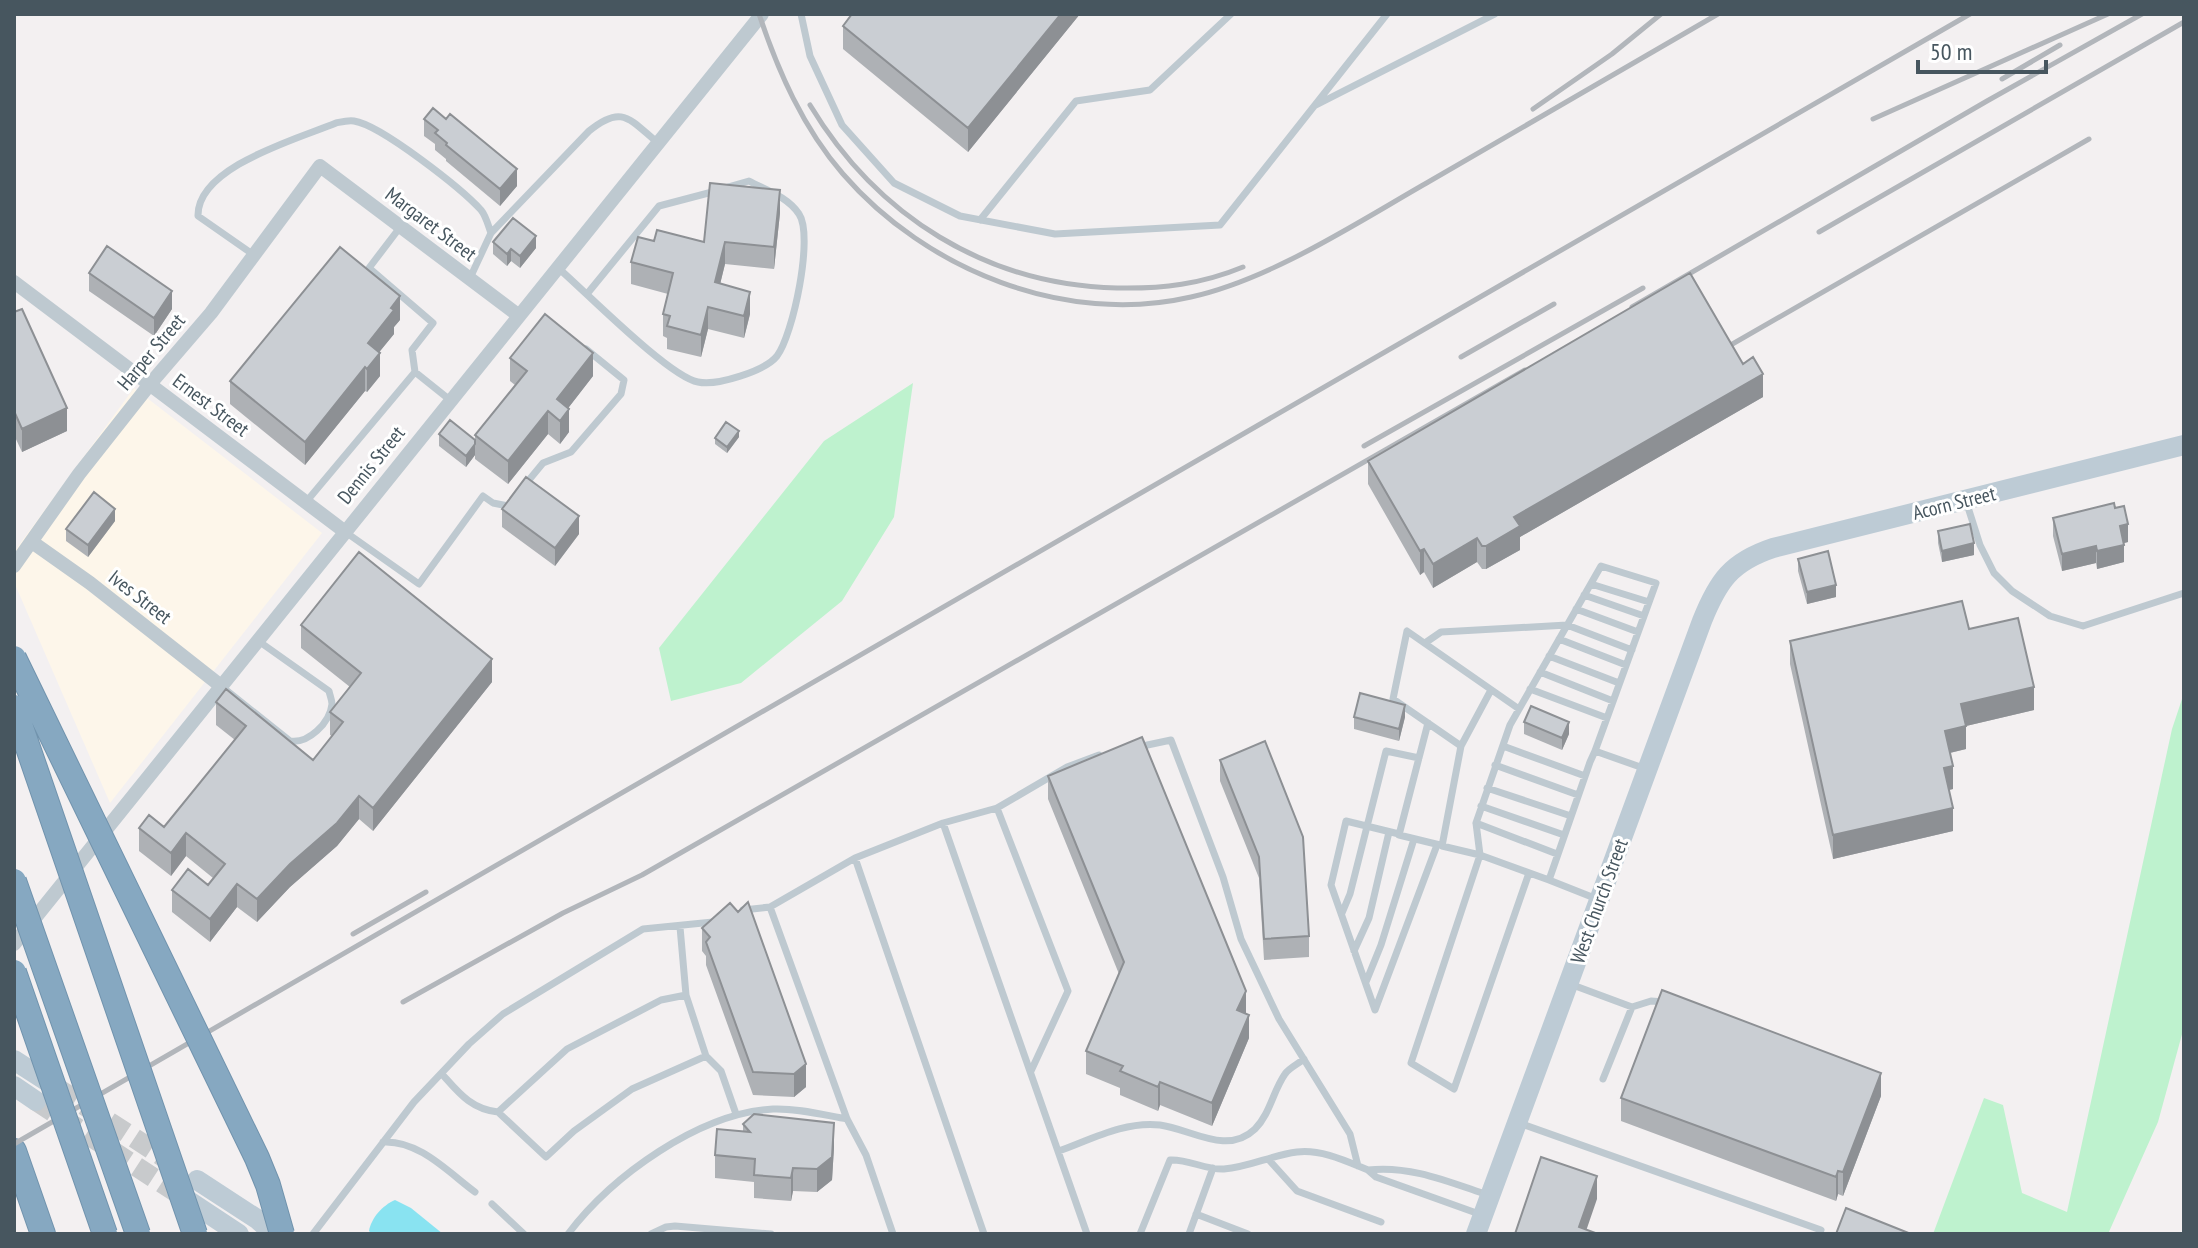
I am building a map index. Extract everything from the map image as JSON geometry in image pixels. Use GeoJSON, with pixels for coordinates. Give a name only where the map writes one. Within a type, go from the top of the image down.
{"type":"FeatureCollection","features":[{"type":"Feature","properties":{"kind":"highway"},"geometry":{"type":"LineString","coordinates":[[14,658],[257,1158],[282,1234]]}},
{"type":"Feature","properties":{"kind":"highway"},"geometry":{"type":"LineString","coordinates":[[14,707],[195,1234]]}},
{"type":"Feature","properties":{"kind":"highway"},"geometry":{"type":"LineString","coordinates":[[14,881],[138,1234]]}},
{"type":"Feature","properties":{"kind":"highway"},"geometry":{"type":"LineString","coordinates":[[14,972],[105,1234]]}},
{"type":"Feature","properties":{"kind":"highway"},"geometry":{"type":"LineString","coordinates":[[14,1151],[43,1234]]}},
{"type":"Feature","properties":{"kind":"street","name":"Dennis Street"},"geometry":{"type":"LineString","coordinates":[[14,944],[518,315],[534,306],[557,267],[762,14]]}},
{"type":"Feature","properties":{"kind":"street","name":"Margaret Street"},"geometry":{"type":"LineString","coordinates":[[320,166],[518,315]]}},
{"type":"Feature","properties":{"kind":"street","name":"Harper Street"},"geometry":{"type":"LineString","coordinates":[[14,566],[79,474],[200,327],[320,166]]}},
{"type":"Feature","properties":{"kind":"street","name":"Ernest Street"},"geometry":{"type":"LineString","coordinates":[[14,282],[344,531]]}},
{"type":"Feature","properties":{"kind":"street","name":"Acorn Street"},"geometry":{"type":"LineString","coordinates":[[1729,572],[1755,554],[1773,548],[2184,445]]}},
{"type":"Feature","properties":{"kind":"street","name":"Ives Street"},"geometry":{"type":"LineString","coordinates":[[32,542],[90,583],[221,686]]}},
{"type":"Feature","properties":{"kind":"street","name":"West Church Street"},"geometry":{"type":"LineString","coordinates":[[1483,1215],[1710,601],[1729,572]]}},
{"type":"Feature","properties":{"kind":"street"},"geometry":{"type":"LineString","coordinates":[[14,1060],[59,1089]]}},
{"type":"Feature","properties":{"kind":"street"},"geometry":{"type":"LineString","coordinates":[[14,1086],[36,1101]]}},
{"type":"Feature","properties":{"kind":"street"},"geometry":{"type":"LineString","coordinates":[[197,1180],[257,1219],[274,1234]]}},
{"type":"Feature","properties":{"kind":"street"},"geometry":{"type":"LineString","coordinates":[[177,1193],[239,1234]]}},
{"type":"Feature","properties":{"kind":"lane"},"geometry":{"type":"LineString","coordinates":[[801,14],[810,56],[842,125],[894,183],[960,216],[1055,234],[1220,225],[1387,14]]}},
{"type":"Feature","properties":{"kind":"lane"},"geometry":{"type":"LineString","coordinates":[[980,220],[1076,101],[1150,90],[1231,14]]}},
{"type":"Feature","properties":{"kind":"lane"},"geometry":{"type":"LineString","coordinates":[[1314,106],[1495,14]]}},
{"type":"Feature","properties":{"kind":"lane"},"geometry":{"type":"LineString","coordinates":[[470,279],[491,233],[589,131],[607,117],[624,117],[658,143]]}},
{"type":"Feature","properties":{"kind":"lane"},"geometry":{"type":"LineString","coordinates":[[254,255],[198,216],[203,193],[240,163],[336,123],[352,120],[373,127],[469,198],[484,213],[491,233]]}},
{"type":"Feature","properties":{"kind":"lane"},"geometry":{"type":"LineString","coordinates":[[557,267],[587,294],[673,371],[699,383],[744,376],[777,356],[798,301],[804,250],[801,216],[784,198],[749,181],[659,206],[587,294]]}},
{"type":"Feature","properties":{"kind":"lane"},"geometry":{"type":"LineString","coordinates":[[401,226],[369,268],[433,323],[412,350],[415,372],[450,400]]}},
{"type":"Feature","properties":{"kind":"lane"},"geometry":{"type":"LineString","coordinates":[[344,531],[419,584],[483,496],[493,503],[508,506],[543,463],[571,452],[621,394],[624,380],[578,342]]}},
{"type":"Feature","properties":{"kind":"lane"},"geometry":{"type":"LineString","coordinates":[[306,502],[415,372]]}},
{"type":"Feature","properties":{"kind":"lane"},"geometry":{"type":"LineString","coordinates":[[1966,500],[1980,545],[1994,573],[2012,591],[2050,616],[2083,626],[2184,593]]}},
{"type":"Feature","properties":{"kind":"lane"},"geometry":{"type":"LineString","coordinates":[[1529,873],[1454,1089],[1411,1063],[1480,855],[1476,823],[1510,725],[1601,566],[1656,583],[1549,880]]}},
{"type":"Feature","properties":{"kind":"lane"},"geometry":{"type":"LineString","coordinates":[[1591,584],[1649,602]]}},
{"type":"Feature","properties":{"kind":"lane"},"geometry":{"type":"LineString","coordinates":[[1584,595],[1644,616]]}},
{"type":"Feature","properties":{"kind":"lane"},"geometry":{"type":"LineString","coordinates":[[1576,609],[1638,632]]}},
{"type":"Feature","properties":{"kind":"lane"},"geometry":{"type":"LineString","coordinates":[[1425,643],[1441,632],[1567,625],[1632,650]]}},
{"type":"Feature","properties":{"kind":"lane"},"geometry":{"type":"LineString","coordinates":[[1461,746],[1393,699],[1407,631],[1519,709]]}},
{"type":"Feature","properties":{"kind":"lane"},"geometry":{"type":"LineString","coordinates":[[1559,639],[1626,665]]}},
{"type":"Feature","properties":{"kind":"lane"},"geometry":{"type":"LineString","coordinates":[[221,686],[290,741],[309,738],[325,720],[332,704],[329,691],[257,640]]}},
{"type":"Feature","properties":{"kind":"lane"},"geometry":{"type":"LineString","coordinates":[[1549,656],[1619,683]]}},
{"type":"Feature","properties":{"kind":"lane"},"geometry":{"type":"LineString","coordinates":[[1540,672],[1613,701]]}},
{"type":"Feature","properties":{"kind":"lane"},"geometry":{"type":"LineString","coordinates":[[1530,689],[1607,718]]}},
{"type":"Feature","properties":{"kind":"lane"},"geometry":{"type":"LineString","coordinates":[[1491,690],[1461,746],[1440,845],[1375,1010],[1331,885],[1346,821],[1414,839],[1440,845],[1480,855],[1599,900]]}},
{"type":"Feature","properties":{"kind":"lane"},"geometry":{"type":"LineString","coordinates":[[1399,834],[1428,723]]}},
{"type":"Feature","properties":{"kind":"lane"},"geometry":{"type":"LineString","coordinates":[[1131,747],[1171,740],[1223,877],[1241,939],[1279,1019],[1350,1134],[1358,1166]]}},
{"type":"Feature","properties":{"kind":"lane"},"geometry":{"type":"LineString","coordinates":[[1503,746],[1585,776]]}},
{"type":"Feature","properties":{"kind":"lane"},"geometry":{"type":"LineString","coordinates":[[1341,914],[1350,894],[1386,751],[1419,758]]}},
{"type":"Feature","properties":{"kind":"lane"},"geometry":{"type":"LineString","coordinates":[[1595,751],[1648,769]]}},
{"type":"Feature","properties":{"kind":"lane"},"geometry":{"type":"LineString","coordinates":[[732,914],[744,909],[770,907],[855,858],[943,823],[997,808],[1067,767],[1104,753]]}},
{"type":"Feature","properties":{"kind":"lane"},"geometry":{"type":"LineString","coordinates":[[1495,765],[1578,795]]}},
{"type":"Feature","properties":{"kind":"lane"},"geometry":{"type":"LineString","coordinates":[[1487,788],[1571,816]]}},
{"type":"Feature","properties":{"kind":"lane"},"geometry":{"type":"LineString","coordinates":[[1481,806],[1564,835]]}},
{"type":"Feature","properties":{"kind":"lane"},"geometry":{"type":"LineString","coordinates":[[997,808],[1068,991],[1031,1071]]}},
{"type":"Feature","properties":{"kind":"lane"},"geometry":{"type":"LineString","coordinates":[[943,823],[1087,1234]]}},
{"type":"Feature","properties":{"kind":"lane"},"geometry":{"type":"LineString","coordinates":[[1476,823],[1557,854]]}},
{"type":"Feature","properties":{"kind":"lane"},"geometry":{"type":"LineString","coordinates":[[1354,951],[1369,918],[1389,832]]}},
{"type":"Feature","properties":{"kind":"lane"},"geometry":{"type":"LineString","coordinates":[[1366,982],[1381,945],[1414,839]]}},
{"type":"Feature","properties":{"kind":"lane"},"geometry":{"type":"LineString","coordinates":[[855,858],[984,1234]]}},
{"type":"Feature","properties":{"kind":"lane"},"geometry":{"type":"LineString","coordinates":[[770,907],[847,1119],[866,1155],[893,1234]]}},
{"type":"Feature","properties":{"kind":"lane"},"geometry":{"type":"LineString","coordinates":[[313,1234],[414,1102],[469,1044],[517,1006],[643,929],[707,925],[719,919]]}},
{"type":"Feature","properties":{"kind":"lane"},"geometry":{"type":"LineString","coordinates":[[680,927],[686,995],[706,1056],[721,1071],[736,1114]]}},
{"type":"Feature","properties":{"kind":"lane"},"geometry":{"type":"LineString","coordinates":[[1568,984],[1632,1007],[1651,1001],[1675,1002]]}},
{"type":"Feature","properties":{"kind":"lane"},"geometry":{"type":"LineString","coordinates":[[498,1112],[567,1049],[661,1000],[686,995]]}},
{"type":"Feature","properties":{"kind":"lane"},"geometry":{"type":"LineString","coordinates":[[1603,1079],[1632,1007]]}},
{"type":"Feature","properties":{"kind":"lane"},"geometry":{"type":"LineString","coordinates":[[442,1074],[471,1104],[478,1109],[498,1112],[546,1157],[574,1131],[632,1089],[706,1056]]}},
{"type":"Feature","properties":{"kind":"lane"},"geometry":{"type":"LineString","coordinates":[[1059,1151],[1127,1126],[1162,1125],[1219,1141],[1237,1138],[1254,1130],[1270,1106],[1285,1073],[1304,1059]]}},
{"type":"Feature","properties":{"kind":"lane"},"geometry":{"type":"LineString","coordinates":[[568,1234],[586,1210],[638,1167],[665,1149],[736,1114],[776,1109],[847,1119]]}},
{"type":"Feature","properties":{"kind":"lane"},"geometry":{"type":"LineString","coordinates":[[1517,1122],[1821,1230]]}},
{"type":"Feature","properties":{"kind":"lane"},"geometry":{"type":"LineString","coordinates":[[383,1142],[397,1141],[415,1147],[475,1192]]}},
{"type":"Feature","properties":{"kind":"lane"},"geometry":{"type":"LineString","coordinates":[[1140,1234],[1170,1160],[1184,1159],[1198,1166],[1213,1168],[1249,1166],[1297,1152],[1320,1152],[1368,1170],[1376,1177],[1483,1215]]}},
{"type":"Feature","properties":{"kind":"lane"},"geometry":{"type":"LineString","coordinates":[[1269,1160],[1297,1191],[1381,1222]]}},
{"type":"Feature","properties":{"kind":"lane"},"geometry":{"type":"LineString","coordinates":[[1189,1234],[1213,1168]]}},
{"type":"Feature","properties":{"kind":"lane"},"geometry":{"type":"LineString","coordinates":[[1368,1170],[1383,1168],[1420,1172],[1483,1215]]}},
{"type":"Feature","properties":{"kind":"lane"},"geometry":{"type":"LineString","coordinates":[[492,1204],[524,1234]]}},
{"type":"Feature","properties":{"kind":"lane"},"geometry":{"type":"LineString","coordinates":[[1196,1214],[1248,1234]]}},
{"type":"Feature","properties":{"kind":"lane"},"geometry":{"type":"LineString","coordinates":[[651,1234],[675,1226],[771,1234]]}},
{"type":"Feature","properties":{"kind":"shaded area"},"geometry":{"type":"Polygon","coordinates":[[[134,388],[322,533],[110,803],[14,582],[14,552],[134,388]]]}},
{"type":"Feature","properties":{"kind":"green space"},"geometry":{"type":"Polygon","coordinates":[[[913,383],[894,517],[842,601],[741,683],[671,701],[659,648],[824,441],[913,383]]]}},
{"type":"Feature","properties":{"kind":"green space"},"geometry":{"type":"Polygon","coordinates":[[[2184,693],[2184,1027],[2158,1122],[2108,1234],[1933,1234],[1984,1098],[2003,1105],[2022,1193],[2067,1212],[2172,729],[2184,693]]]}},
{"type":"Feature","properties":{"kind":"water"},"geometry":{"type":"Polygon","coordinates":[[[395,1200],[411,1208],[443,1234],[372,1234],[369,1231],[375,1217],[395,1200]]]}},
{"type":"Feature","properties":{"kind":"building"},"geometry":{"type":"Polygon","coordinates":[[[852,14],[1061,14],[968,128],[843,26],[852,14]]]}},
{"type":"Feature","properties":{"kind":"building"},"geometry":{"type":"Polygon","coordinates":[[[433,108],[446,119],[450,114],[517,169],[500,189],[435,133],[438,130],[424,119],[433,108]]]}},
{"type":"Feature","properties":{"kind":"building"},"geometry":{"type":"Polygon","coordinates":[[[710,183],[780,190],[774,247],[725,242],[715,282],[750,292],[744,316],[708,307],[701,335],[667,326],[670,316],[663,314],[673,273],[631,262],[638,237],[654,241],[657,230],[704,242],[710,183]]]}},
{"type":"Feature","properties":{"kind":"building"},"geometry":{"type":"Polygon","coordinates":[[[513,218],[536,236],[520,256],[511,249],[507,254],[493,242],[513,218]]]}},
{"type":"Feature","properties":{"kind":"building"},"geometry":{"type":"Polygon","coordinates":[[[107,246],[172,291],[154,318],[89,273],[107,246]]]}},
{"type":"Feature","properties":{"kind":"building"},"geometry":{"type":"Polygon","coordinates":[[[340,247],[400,296],[391,308],[394,310],[368,343],[380,353],[367,369],[365,367],[305,442],[230,381],[340,247]]]}},
{"type":"Feature","properties":{"kind":"building"},"geometry":{"type":"Polygon","coordinates":[[[1690,273],[1743,364],[1753,357],[1763,374],[1514,517],[1520,526],[1486,546],[1482,546],[1477,538],[1433,564],[1424,549],[1420,551],[1368,461],[1690,273]]]}},
{"type":"Feature","properties":{"kind":"building"},"geometry":{"type":"Polygon","coordinates":[[[22,309],[67,408],[22,429],[14,411],[14,312],[22,309]]]}},
{"type":"Feature","properties":{"kind":"building"},"geometry":{"type":"Polygon","coordinates":[[[545,314],[593,353],[557,399],[569,409],[560,421],[548,411],[508,461],[475,435],[527,371],[510,358],[545,314]]]}},
{"type":"Feature","properties":{"kind":"building"},"geometry":{"type":"Polygon","coordinates":[[[450,420],[475,440],[466,456],[439,434],[450,420]]]}},
{"type":"Feature","properties":{"kind":"building"},"geometry":{"type":"Polygon","coordinates":[[[726,422],[739,431],[727,447],[715,438],[726,422]]]}},
{"type":"Feature","properties":{"kind":"building"},"geometry":{"type":"Polygon","coordinates":[[[526,477],[579,516],[555,548],[502,509],[526,477]]]}},
{"type":"Feature","properties":{"kind":"building"},"geometry":{"type":"Polygon","coordinates":[[[94,492],[115,509],[88,545],[66,529],[94,492]]]}},
{"type":"Feature","properties":{"kind":"building"},"geometry":{"type":"Polygon","coordinates":[[[2114,503],[2115,508],[2124,506],[2128,524],[2120,526],[2124,545],[2097,551],[2096,546],[2062,554],[2053,518],[2114,503]]]}},
{"type":"Feature","properties":{"kind":"building"},"geometry":{"type":"Polygon","coordinates":[[[1970,524],[1974,543],[1942,551],[1938,531],[1970,524]]]}},
{"type":"Feature","properties":{"kind":"building"},"geometry":{"type":"Polygon","coordinates":[[[1828,551],[1836,585],[1807,592],[1798,559],[1828,551]]]}},
{"type":"Feature","properties":{"kind":"building"},"geometry":{"type":"Polygon","coordinates":[[[359,552],[492,659],[373,808],[359,796],[337,823],[290,864],[257,899],[237,884],[210,919],[172,890],[188,869],[208,885],[225,864],[186,833],[171,853],[139,828],[149,815],[164,827],[246,726],[216,702],[226,689],[313,760],[343,722],[330,712],[361,673],[301,625],[359,552]]]}},
{"type":"Feature","properties":{"kind":"building"},"geometry":{"type":"Polygon","coordinates":[[[1962,601],[1969,629],[2018,618],[2034,687],[1961,704],[1966,726],[1945,731],[1953,766],[1944,768],[1953,808],[1833,835],[1790,641],[1962,601]]]}},
{"type":"Feature","properties":{"kind":"building"},"geometry":{"type":"Polygon","coordinates":[[[1360,693],[1405,705],[1399,729],[1354,717],[1360,693]]]}},
{"type":"Feature","properties":{"kind":"building"},"geometry":{"type":"Polygon","coordinates":[[[1531,706],[1569,722],[1562,738],[1524,722],[1531,706]]]}},
{"type":"Feature","properties":{"kind":"building"},"geometry":{"type":"Polygon","coordinates":[[[1142,737],[1246,991],[1237,1010],[1249,1015],[1212,1103],[1160,1082],[1158,1087],[1120,1071],[1123,1066],[1086,1051],[1124,962],[1048,776],[1142,737]]]}},
{"type":"Feature","properties":{"kind":"building"},"geometry":{"type":"Polygon","coordinates":[[[1265,741],[1303,837],[1309,936],[1264,939],[1259,857],[1220,760],[1265,741]]]}},
{"type":"Feature","properties":{"kind":"building"},"geometry":{"type":"Polygon","coordinates":[[[748,902],[806,1064],[794,1074],[753,1072],[706,942],[710,937],[702,928],[730,903],[738,912],[748,902]]]}},
{"type":"Feature","properties":{"kind":"building"},"geometry":{"type":"Polygon","coordinates":[[[1662,990],[1881,1073],[1843,1172],[1838,1171],[1836,1177],[1621,1098],[1662,990]]]}},
{"type":"Feature","properties":{"kind":"building"},"geometry":{"type":"Polygon","coordinates":[[[754,1114],[834,1123],[832,1157],[817,1169],[793,1168],[791,1178],[754,1175],[755,1159],[715,1155],[717,1129],[750,1132],[743,1124],[754,1114]]]}},
{"type":"Feature","properties":{"kind":"building"},"geometry":{"type":"Polygon","coordinates":[[[1541,1157],[1597,1176],[1579,1227],[1598,1234],[1515,1234],[1541,1157]]]}},
{"type":"Feature","properties":{"kind":"building"},"geometry":{"type":"Polygon","coordinates":[[[1846,1208],[1911,1234],[1836,1234],[1846,1208]]]}},
{"type":"Feature","properties":{"kind":"tunnel"},"geometry":{"type":"LineString","coordinates":[[59,1089],[177,1166]]}},
{"type":"Feature","properties":{"kind":"tunnel"},"geometry":{"type":"LineString","coordinates":[[36,1101],[177,1193]]}},
{"type":"Feature","properties":{"kind":"railway"},"geometry":{"type":"LineString","coordinates":[[759,14],[783,78],[816,138],[843,174],[877,208],[915,238],[956,263],[1001,282],[1047,296],[1095,304],[1143,304],[1191,297],[1222,289],[1283,263],[1344,231],[1718,14]]}},
{"type":"Feature","properties":{"kind":"railway"},"geometry":{"type":"LineString","coordinates":[[1533,109],[1612,54],[1661,14]]}},
{"type":"Feature","properties":{"kind":"railway"},"geometry":{"type":"LineString","coordinates":[[14,1144],[1970,14]]}},
{"type":"Feature","properties":{"kind":"railway"},"geometry":{"type":"LineString","coordinates":[[1873,119],[2108,14]]}},
{"type":"Feature","properties":{"kind":"railway"},"geometry":{"type":"LineString","coordinates":[[1632,307],[2142,14]]}},
{"type":"Feature","properties":{"kind":"railway"},"geometry":{"type":"LineString","coordinates":[[1819,232],[2184,22]]}},
{"type":"Feature","properties":{"kind":"railway"},"geometry":{"type":"LineString","coordinates":[[2002,79],[2060,45]]}},
{"type":"Feature","properties":{"kind":"railway"},"geometry":{"type":"LineString","coordinates":[[810,105],[837,145],[868,180],[902,211],[940,237],[980,258],[1023,274],[1069,284],[1117,288],[1182,284],[1243,267]]}},
{"type":"Feature","properties":{"kind":"railway"},"geometry":{"type":"LineString","coordinates":[[1722,350],[2089,139]]}},
{"type":"Feature","properties":{"kind":"railway"},"geometry":{"type":"LineString","coordinates":[[1364,446],[1643,288]]}},
{"type":"Feature","properties":{"kind":"railway"},"geometry":{"type":"LineString","coordinates":[[1461,357],[1554,304]]}},
{"type":"Feature","properties":{"kind":"railway"},"geometry":{"type":"LineString","coordinates":[[403,1002],[563,913],[642,875],[1525,370]]}},
{"type":"Feature","properties":{"kind":"railway"},"geometry":{"type":"LineString","coordinates":[[353,934],[426,892]]}}]}
